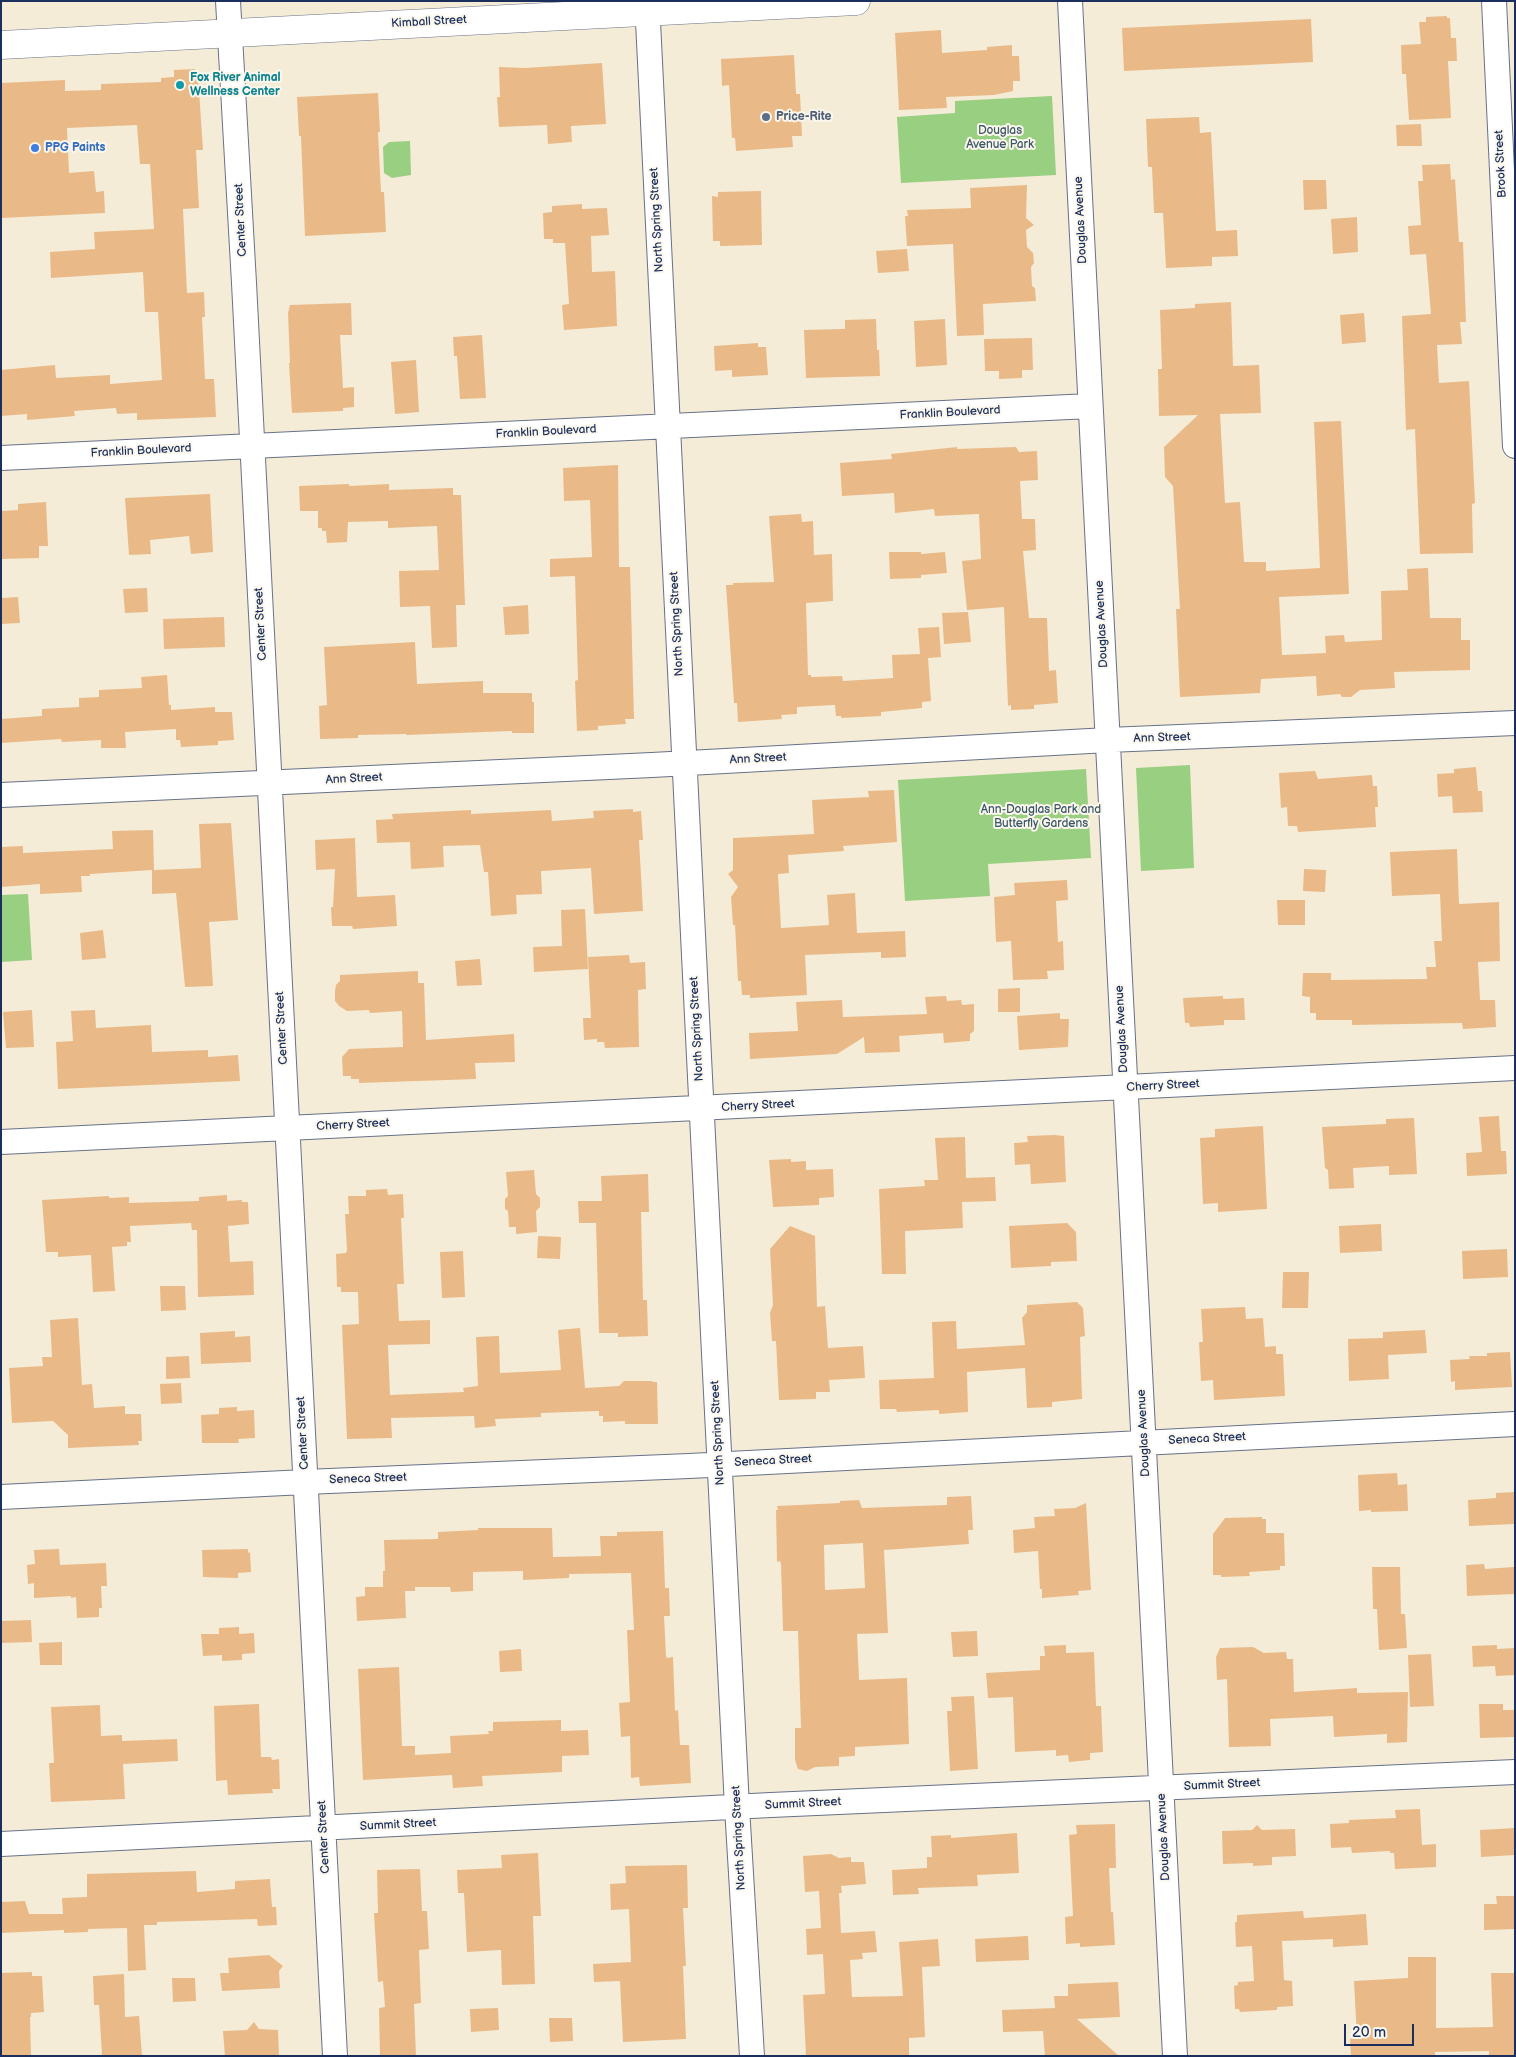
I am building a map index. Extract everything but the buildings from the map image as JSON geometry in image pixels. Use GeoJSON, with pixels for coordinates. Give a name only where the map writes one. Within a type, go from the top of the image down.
{"type":"FeatureCollection","features":[{"type":"Feature","properties":{"kind":"main road","name":"Kimball Street"},"geometry":{"type":"LineString","coordinates":[[1,45],[647,6],[856,1]]}},
{"type":"Feature","properties":{"kind":"street","name":"Center Street"},"geometry":{"type":"LineString","coordinates":[[228,1],[335,2056]]}},
{"type":"Feature","properties":{"kind":"street","name":"Douglas Avenue"},"geometry":{"type":"LineString","coordinates":[[1070,1],[1176,2056]]}},
{"type":"Feature","properties":{"kind":"street","name":"Brook Street"},"geometry":{"type":"LineString","coordinates":[[1494,1],[1515,446]]}},
{"type":"Feature","properties":{"kind":"street","name":"North Spring Street"},"geometry":{"type":"LineString","coordinates":[[647,6],[701,1109],[737,1807],[752,2056]]}},
{"type":"Feature","properties":{"kind":"street","name":"Franklin Boulevard"},"geometry":{"type":"LineString","coordinates":[[1,458],[1090,406]]}},
{"type":"Feature","properties":{"kind":"street","name":"Ann Street"},"geometry":{"type":"LineString","coordinates":[[1,795],[685,763],[1108,740],[1515,723]]}},
{"type":"Feature","properties":{"kind":"street","name":"Cherry Street"},"geometry":{"type":"LineString","coordinates":[[1,1142],[1515,1068]]}},
{"type":"Feature","properties":{"kind":"street","name":"Seneca Street"},"geometry":{"type":"LineString","coordinates":[[1,1497],[720,1464],[1515,1424]]}},
{"type":"Feature","properties":{"kind":"street","name":"Summit Street"},"geometry":{"type":"LineString","coordinates":[[1,1844],[737,1807],[1515,1772]]}},
{"type":"Feature","properties":{"kind":"green space","name":"Douglas Avenue Park"},"geometry":{"type":"Polygon","coordinates":[[[1052,96],[1056,175],[901,183],[897,117],[955,113],[955,101],[1052,96]]]}},
{"type":"Feature","properties":{"kind":"green space"},"geometry":{"type":"Polygon","coordinates":[[[410,141],[411,175],[392,178],[384,173],[383,147],[389,142],[410,141]]]}},
{"type":"Feature","properties":{"kind":"green space"},"geometry":{"type":"Polygon","coordinates":[[[1190,765],[1194,868],[1141,871],[1136,768],[1190,765]]]}},
{"type":"Feature","properties":{"kind":"green space","name":"Ann-Douglas Park and Butterfly Gardens"},"geometry":{"type":"Polygon","coordinates":[[[1086,769],[1091,858],[988,864],[990,896],[905,901],[898,780],[1086,769]]]}},
{"type":"Feature","properties":{"kind":"green space"},"geometry":{"type":"Polygon","coordinates":[[[28,894],[32,960],[1,962],[1,895],[28,894]]]}},
{"type":"Feature","properties":{"kind":"place","name":"Fox River Animal Wellness Center"},"geometry":{"type":"Point","coordinates":[180,85]}},
{"type":"Feature","properties":{"kind":"place","name":"Price-Rite"},"geometry":{"type":"Point","coordinates":[766,117]}},
{"type":"Feature","properties":{"kind":"place","name":"PPG Paints"},"geometry":{"type":"Point","coordinates":[35,148]}}]}
